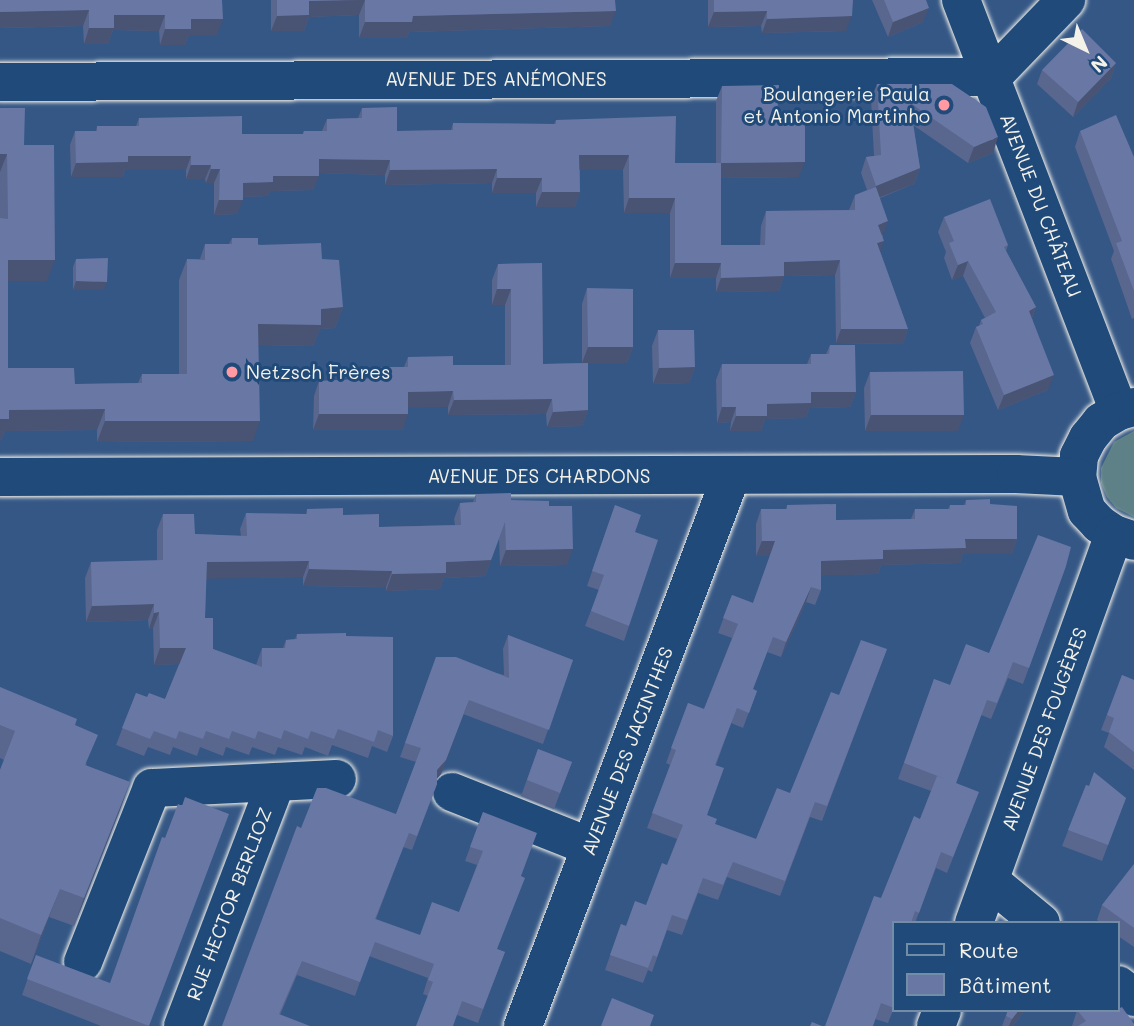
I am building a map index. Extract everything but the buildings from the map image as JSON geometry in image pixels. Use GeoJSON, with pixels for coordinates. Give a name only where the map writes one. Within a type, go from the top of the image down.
{"type":"FeatureCollection","features":[{"type":"Feature","properties":{"kind":"street","name":"AVENUE DU CHÂTEAU"},"geometry":{"type":"LineString","coordinates":[[961,0],[1126,409]]}},
{"type":"Feature","properties":{"kind":"street"},"geometry":{"type":"LineString","coordinates":[[992,77],[1066,0]]}},
{"type":"Feature","properties":{"kind":"street","name":"AVENUE DES ANÉMONES"},"geometry":{"type":"LineString","coordinates":[[0,82],[992,77]]}},
{"type":"Feature","properties":{"kind":"street"},"geometry":{"type":"LineString","coordinates":[[1124,537],[1087,511],[1077,477],[1079,456],[1088,438],[1101,422],[1126,409]]}},
{"type":"Feature","properties":{"kind":"street","name":"AVENUE DES CHARDONS"},"geometry":{"type":"LineString","coordinates":[[0,477],[1016,474],[1077,477]]}},
{"type":"Feature","properties":{"kind":"street","name":"AVENUE DES JACINTHES"},"geometry":{"type":"LineString","coordinates":[[523,1026],[731,476]]}},
{"type":"Feature","properties":{"kind":"street","name":"AVENUE DES FOUGÈRES"},"geometry":{"type":"LineString","coordinates":[[975,921],[1124,537]]}},
{"type":"Feature","properties":{"kind":"street","name":"RUE HECTOR BERLIOZ"},"geometry":{"type":"LineString","coordinates":[[83,962],[152,788],[337,779]]}},
{"type":"Feature","properties":{"kind":"street","name":"RUE HECTOR BERLIOZ"},"geometry":{"type":"LineString","coordinates":[[183,1026],[276,782]]}},
{"type":"Feature","properties":{"kind":"street"},"geometry":{"type":"LineString","coordinates":[[452,792],[591,847]]}},
{"type":"Feature","properties":{"kind":"street"},"geometry":{"type":"LineString","coordinates":[[990,881],[1039,921]]}},
{"type":"Feature","properties":{"kind":"green space"},"geometry":{"type":"Polygon","coordinates":[[[1134,431],[1134,517],[1116,508],[1107,497],[1101,483],[1101,468],[1114,442],[1134,431]]]}},
{"type":"Feature","properties":{"kind":"place","name":"Boulangerie Paula et Antonio Martinho"},"geometry":{"type":"Point","coordinates":[944,105]}},
{"type":"Feature","properties":{"kind":"place","name":"Netzsch Frères"},"geometry":{"type":"Point","coordinates":[232,372]}}]}
